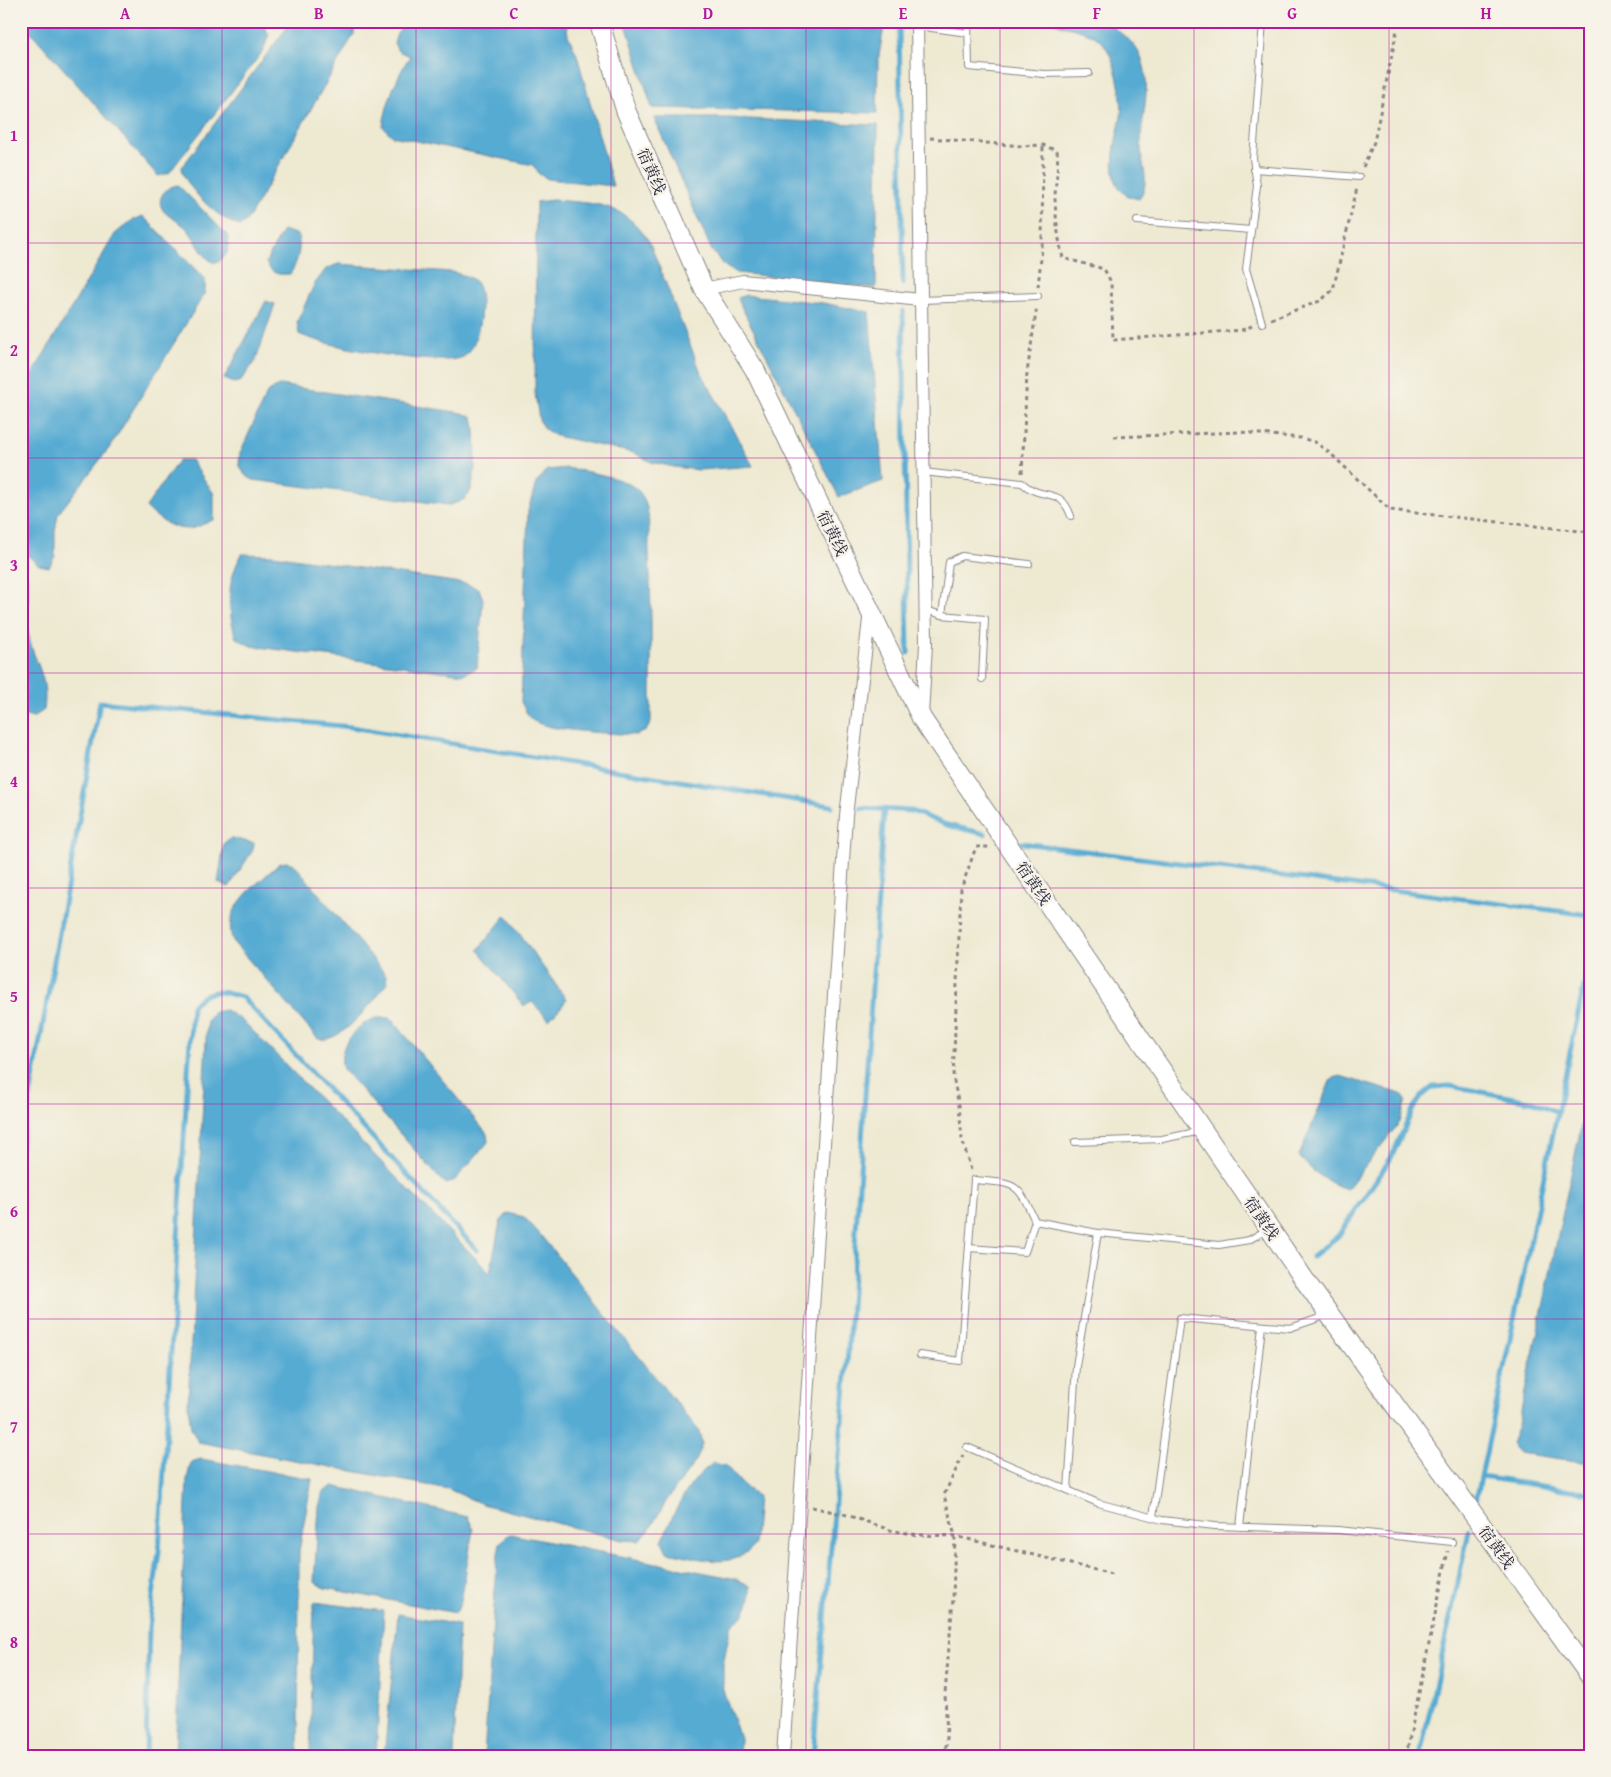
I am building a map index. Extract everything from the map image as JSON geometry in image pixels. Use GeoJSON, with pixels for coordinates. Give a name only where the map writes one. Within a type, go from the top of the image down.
{"type":"FeatureCollection","features":[{"type":"Feature","properties":{"kind":"main road","name":"宿黄线"},"geometry":{"type":"LineString","coordinates":[[599,21],[626,111],[704,290],[755,370],[922,719],[1329,1315],[1590,1676]]}},
{"type":"Feature","properties":{"kind":"street"},"geometry":{"type":"LineString","coordinates":[[917,23],[926,610],[922,719]]}},
{"type":"Feature","properties":{"kind":"street"},"geometry":{"type":"LineString","coordinates":[[704,290],[743,281],[920,300]]}},
{"type":"Feature","properties":{"kind":"street"},"geometry":{"type":"LineString","coordinates":[[783,1756],[846,816],[870,611]]}},
{"type":"Feature","properties":{"kind":"lane"},"geometry":{"type":"LineString","coordinates":[[968,21],[969,66],[1044,74],[1089,73]]}},
{"type":"Feature","properties":{"kind":"lane"},"geometry":{"type":"LineString","coordinates":[[1262,323],[1246,269],[1257,186],[1252,158],[1263,21]]}},
{"type":"Feature","properties":{"kind":"lane"},"geometry":{"type":"LineString","coordinates":[[917,23],[968,33]]}},
{"type":"Feature","properties":{"kind":"lane"},"geometry":{"type":"LineString","coordinates":[[1254,169],[1359,177]]}},
{"type":"Feature","properties":{"kind":"lane"},"geometry":{"type":"LineString","coordinates":[[1137,221],[1251,230]]}},
{"type":"Feature","properties":{"kind":"lane"},"geometry":{"type":"LineString","coordinates":[[920,300],[1038,296]]}},
{"type":"Feature","properties":{"kind":"lane"},"geometry":{"type":"LineString","coordinates":[[923,472],[1022,483],[1032,492],[1055,496],[1066,503],[1071,516]]}},
{"type":"Feature","properties":{"kind":"lane"},"geometry":{"type":"LineString","coordinates":[[942,615],[949,562],[962,556],[1029,564]]}},
{"type":"Feature","properties":{"kind":"lane"},"geometry":{"type":"LineString","coordinates":[[926,610],[942,615],[985,619],[982,679]]}},
{"type":"Feature","properties":{"kind":"lane"},"geometry":{"type":"LineString","coordinates":[[1075,1142],[1162,1139],[1202,1131]]}},
{"type":"Feature","properties":{"kind":"lane"},"geometry":{"type":"LineString","coordinates":[[920,1355],[960,1361],[974,1180],[1011,1184],[1024,1196],[1036,1221],[1025,1252],[969,1248]]}},
{"type":"Feature","properties":{"kind":"lane"},"geometry":{"type":"LineString","coordinates":[[1036,1221],[1098,1233],[1219,1245],[1249,1240],[1269,1229]]}},
{"type":"Feature","properties":{"kind":"lane"},"geometry":{"type":"LineString","coordinates":[[1068,1490],[1076,1366],[1098,1233]]}},
{"type":"Feature","properties":{"kind":"lane"},"geometry":{"type":"LineString","coordinates":[[1153,1517],[1180,1318],[1290,1328],[1329,1315]]}},
{"type":"Feature","properties":{"kind":"lane"},"geometry":{"type":"LineString","coordinates":[[1240,1527],[1262,1326]]}},
{"type":"Feature","properties":{"kind":"lane"},"geometry":{"type":"LineString","coordinates":[[967,1447],[1098,1502],[1153,1517],[1216,1526],[1338,1530],[1452,1542]]}},
{"type":"Feature","properties":{"kind":"path"},"geometry":{"type":"LineString","coordinates":[[1022,483],[1027,373],[1038,296],[1042,248],[1043,145]]}},
{"type":"Feature","properties":{"kind":"path"},"geometry":{"type":"LineString","coordinates":[[1114,437],[1240,432],[1315,442],[1390,510],[1590,532]]}},
{"type":"Feature","properties":{"kind":"path"},"geometry":{"type":"LineString","coordinates":[[974,1180],[962,1139],[959,1105],[953,1077],[961,889],[976,847],[1008,846]]}},
{"type":"Feature","properties":{"kind":"path"},"geometry":{"type":"LineString","coordinates":[[945,1756],[947,1738],[945,1694],[953,1599],[954,1536],[944,1495],[967,1447]]}},
{"type":"Feature","properties":{"kind":"path"},"geometry":{"type":"LineString","coordinates":[[827,1510],[890,1530],[918,1535],[954,1536],[1112,1574]]}},
{"type":"Feature","properties":{"kind":"path"},"geometry":{"type":"LineString","coordinates":[[1406,1756],[1448,1552],[1452,1542]]}},
{"type":"Feature","properties":{"kind":"water"},"geometry":{"type":"Polygon","coordinates":[[[21,21],[260,21],[269,34],[263,51],[169,173],[158,176],[21,21]]]}},
{"type":"Feature","properties":{"kind":"water"},"geometry":{"type":"Polygon","coordinates":[[[292,21],[352,21],[355,23],[354,34],[250,216],[241,226],[214,211],[196,193],[184,175],[182,167],[292,21]]]}},
{"type":"Feature","properties":{"kind":"water"},"geometry":{"type":"Polygon","coordinates":[[[406,21],[566,21],[568,35],[577,55],[613,186],[548,179],[539,174],[533,165],[392,136],[383,127],[393,90],[410,56],[398,51],[394,43],[397,33],[406,21]]]}},
{"type":"Feature","properties":{"kind":"water"},"geometry":{"type":"Polygon","coordinates":[[[625,21],[885,21],[878,61],[877,113],[652,108],[625,21]]]}},
{"type":"Feature","properties":{"kind":"water"},"geometry":{"type":"Polygon","coordinates":[[[1051,21],[1107,21],[1139,53],[1146,76],[1146,98],[1141,144],[1145,186],[1139,199],[1125,194],[1115,178],[1113,168],[1115,146],[1122,109],[1120,88],[1106,47],[1101,41],[1090,34],[1051,21]]]}},
{"type":"Feature","properties":{"kind":"water"},"geometry":{"type":"Polygon","coordinates":[[[654,118],[728,118],[878,125],[876,288],[737,273],[726,267],[712,251],[654,118]]]}},
{"type":"Feature","properties":{"kind":"water"},"geometry":{"type":"Polygon","coordinates":[[[178,185],[229,237],[227,253],[219,262],[212,262],[208,259],[189,231],[163,211],[160,201],[161,197],[172,186],[178,185]]]}},
{"type":"Feature","properties":{"kind":"water"},"geometry":{"type":"Polygon","coordinates":[[[553,200],[583,202],[607,207],[628,218],[649,241],[700,370],[753,466],[699,470],[674,467],[651,462],[634,453],[556,436],[543,428],[539,419],[535,394],[536,202],[553,200]]]}},
{"type":"Feature","properties":{"kind":"water"},"geometry":{"type":"Polygon","coordinates":[[[143,216],[205,279],[205,293],[110,447],[58,514],[55,531],[55,556],[49,567],[39,565],[21,550],[21,393],[115,234],[131,221],[143,216]]]}},
{"type":"Feature","properties":{"kind":"water"},"geometry":{"type":"Polygon","coordinates":[[[283,230],[298,235],[299,240],[298,255],[290,274],[275,273],[266,262],[283,230]]]}},
{"type":"Feature","properties":{"kind":"water"},"geometry":{"type":"Polygon","coordinates":[[[338,264],[452,272],[474,280],[480,293],[481,313],[477,335],[469,352],[463,357],[451,360],[408,358],[332,344],[299,334],[297,322],[314,285],[326,269],[338,264]]]}},
{"type":"Feature","properties":{"kind":"water"},"geometry":{"type":"Polygon","coordinates":[[[746,295],[823,303],[869,312],[883,481],[839,497],[741,306],[738,298],[746,295]]]}},
{"type":"Feature","properties":{"kind":"water"},"geometry":{"type":"Polygon","coordinates":[[[266,301],[275,304],[256,360],[241,381],[234,383],[224,379],[266,301]]]}},
{"type":"Feature","properties":{"kind":"water"},"geometry":{"type":"Polygon","coordinates":[[[280,385],[462,413],[473,417],[476,456],[474,478],[469,494],[463,500],[449,505],[253,480],[245,475],[239,465],[240,453],[267,393],[280,385]]]}},
{"type":"Feature","properties":{"kind":"water"},"geometry":{"type":"Polygon","coordinates":[[[179,460],[191,460],[214,494],[214,520],[190,529],[181,529],[170,525],[159,519],[146,507],[179,460]]]}},
{"type":"Feature","properties":{"kind":"water"},"geometry":{"type":"Polygon","coordinates":[[[567,468],[607,476],[627,483],[641,494],[647,507],[651,596],[651,722],[646,731],[635,735],[550,727],[531,719],[521,702],[528,511],[536,483],[547,470],[567,468]]]}},
{"type":"Feature","properties":{"kind":"water"},"geometry":{"type":"Polygon","coordinates":[[[242,554],[273,555],[467,584],[479,589],[483,599],[477,668],[463,674],[251,646],[236,638],[230,606],[233,574],[242,554]]]}},
{"type":"Feature","properties":{"kind":"water"},"geometry":{"type":"Polygon","coordinates":[[[21,564],[25,572],[28,589],[28,632],[42,678],[45,698],[44,710],[34,717],[21,716],[21,564]]]}},
{"type":"Feature","properties":{"kind":"water"},"geometry":{"type":"Polygon","coordinates":[[[231,838],[254,843],[253,850],[229,887],[218,883],[224,843],[231,838]]]}},
{"type":"Feature","properties":{"kind":"water"},"geometry":{"type":"Polygon","coordinates":[[[280,863],[294,864],[386,975],[387,984],[365,1011],[346,1029],[327,1039],[318,1039],[234,943],[230,931],[231,919],[243,898],[280,863]]]}},
{"type":"Feature","properties":{"kind":"water"},"geometry":{"type":"Polygon","coordinates":[[[506,915],[566,999],[549,1020],[532,1002],[524,1006],[478,950],[506,915]]]}},
{"type":"Feature","properties":{"kind":"water"},"geometry":{"type":"Polygon","coordinates":[[[226,1010],[245,1023],[490,1273],[500,1222],[508,1213],[524,1217],[699,1431],[702,1444],[697,1459],[667,1500],[648,1532],[639,1541],[622,1540],[482,1504],[448,1489],[198,1442],[191,1428],[188,1405],[207,1020],[214,1012],[226,1010]]]}},
{"type":"Feature","properties":{"kind":"water"},"geometry":{"type":"Polygon","coordinates":[[[376,1018],[391,1018],[487,1134],[488,1142],[455,1180],[447,1184],[440,1179],[343,1069],[342,1053],[349,1038],[361,1026],[376,1018]]]}},
{"type":"Feature","properties":{"kind":"water"},"geometry":{"type":"Polygon","coordinates":[[[1340,1076],[1401,1094],[1406,1100],[1400,1122],[1347,1189],[1321,1176],[1299,1156],[1331,1079],[1340,1076]]]}},
{"type":"Feature","properties":{"kind":"water"},"geometry":{"type":"Polygon","coordinates":[[[1590,1084],[1590,1463],[1519,1453],[1511,1444],[1518,1425],[1590,1084]]]}},
{"type":"Feature","properties":{"kind":"water"},"geometry":{"type":"Polygon","coordinates":[[[201,1459],[312,1479],[299,1551],[298,1756],[175,1756],[187,1479],[191,1462],[201,1459]]]}},
{"type":"Feature","properties":{"kind":"water"},"geometry":{"type":"Polygon","coordinates":[[[714,1463],[726,1466],[742,1484],[758,1497],[754,1546],[734,1559],[724,1561],[713,1561],[667,1552],[662,1541],[677,1508],[689,1487],[714,1463]]]}},
{"type":"Feature","properties":{"kind":"water"},"geometry":{"type":"Polygon","coordinates":[[[333,1486],[468,1517],[473,1529],[461,1602],[456,1613],[325,1588],[314,1582],[319,1507],[323,1492],[333,1486]]]}},
{"type":"Feature","properties":{"kind":"water"},"geometry":{"type":"Polygon","coordinates":[[[509,1534],[737,1579],[750,1586],[750,1600],[743,1616],[731,1626],[723,1664],[723,1690],[740,1738],[739,1756],[484,1756],[497,1561],[500,1543],[509,1534]]]}},
{"type":"Feature","properties":{"kind":"water"},"geometry":{"type":"Polygon","coordinates":[[[314,1602],[384,1611],[376,1756],[310,1756],[314,1602]]]}},
{"type":"Feature","properties":{"kind":"water"},"geometry":{"type":"Polygon","coordinates":[[[398,1614],[459,1625],[454,1756],[384,1756],[398,1614]]]}},
{"type":"Feature","properties":{"kind":"waterway"},"geometry":{"type":"LineString","coordinates":[[899,21],[903,284]]}},
{"type":"Feature","properties":{"kind":"waterway"},"geometry":{"type":"LineString","coordinates":[[903,311],[908,653]]}},
{"type":"Feature","properties":{"kind":"waterway"},"geometry":{"type":"LineString","coordinates":[[21,1147],[100,702],[351,727],[832,806]]}},
{"type":"Feature","properties":{"kind":"waterway"},"geometry":{"type":"LineString","coordinates":[[861,808],[912,811],[947,825],[985,834]]}},
{"type":"Feature","properties":{"kind":"waterway"},"geometry":{"type":"LineString","coordinates":[[813,1756],[848,1351],[884,809]]}},
{"type":"Feature","properties":{"kind":"waterway"},"geometry":{"type":"LineString","coordinates":[[1022,843],[1590,915]]}},
{"type":"Feature","properties":{"kind":"waterway"},"geometry":{"type":"LineString","coordinates":[[1476,1501],[1590,957]]}},
{"type":"Feature","properties":{"kind":"waterway"},"geometry":{"type":"LineString","coordinates":[[146,1756],[149,1627],[159,1551],[192,1006],[209,993],[221,992],[242,997],[477,1250]]}},
{"type":"Feature","properties":{"kind":"waterway"},"geometry":{"type":"LineString","coordinates":[[1312,1257],[1338,1236],[1391,1158],[1414,1107],[1423,1095],[1433,1087],[1450,1086],[1535,1102],[1557,1112]]}},
{"type":"Feature","properties":{"kind":"waterway"},"geometry":{"type":"LineString","coordinates":[[1481,1477],[1590,1493]]}},
{"type":"Feature","properties":{"kind":"waterway"},"geometry":{"type":"LineString","coordinates":[[1420,1756],[1469,1531]]}}]}
